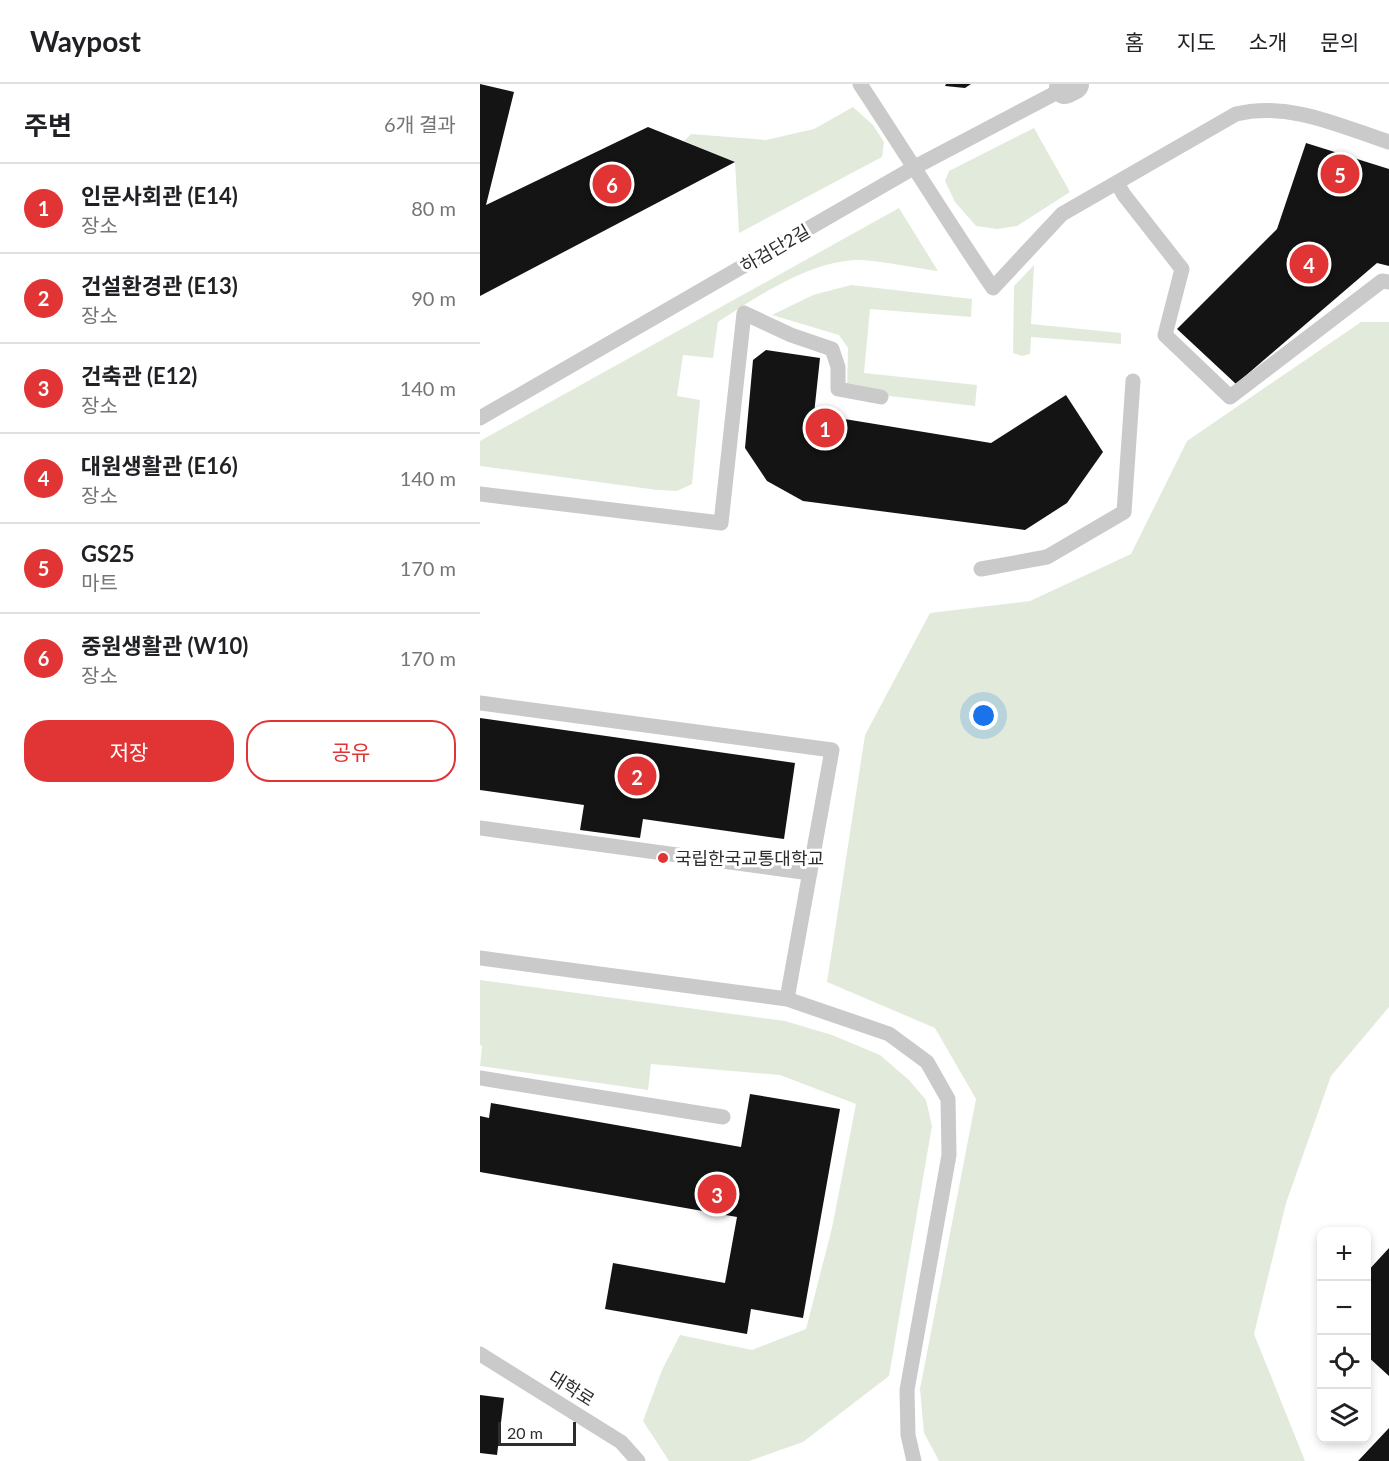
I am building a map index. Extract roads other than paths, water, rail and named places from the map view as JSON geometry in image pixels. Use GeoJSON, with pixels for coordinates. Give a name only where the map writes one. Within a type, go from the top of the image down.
{"type":"FeatureCollection","features":[{"type":"Feature","properties":{"kind":"lane"},"geometry":{"type":"LineString","coordinates":[[860,84],[915,167],[939,209],[993,288],[1062,214],[1236,114],[1269,109],[1290,111],[1389,142]]}},
{"type":"Feature","properties":{"kind":"lane","name":"하검단2길"},"geometry":{"type":"LineString","coordinates":[[480,418],[915,167],[1069,86]]}},
{"type":"Feature","properties":{"kind":"lane"},"geometry":{"type":"LineString","coordinates":[[1117,183],[1182,268],[1165,335],[1230,397],[1382,281],[1389,282]]}},
{"type":"Feature","properties":{"kind":"lane"},"geometry":{"type":"LineString","coordinates":[[480,494],[721,524],[744,313],[791,335],[832,349],[838,368],[838,389],[881,397]]}},
{"type":"Feature","properties":{"kind":"lane"},"geometry":{"type":"LineString","coordinates":[[981,569],[1047,556],[1124,512],[1133,381]]}},
{"type":"Feature","properties":{"kind":"lane"},"geometry":{"type":"LineString","coordinates":[[480,703],[832,750],[787,999]]}},
{"type":"Feature","properties":{"kind":"lane"},"geometry":{"type":"LineString","coordinates":[[480,828],[810,873]]}},
{"type":"Feature","properties":{"kind":"lane"},"geometry":{"type":"LineString","coordinates":[[480,958],[787,999],[889,1034],[927,1062],[948,1099],[949,1155],[907,1390],[908,1435],[914,1461]]}},
{"type":"Feature","properties":{"kind":"lane"},"geometry":{"type":"LineString","coordinates":[[480,1078],[723,1117]]}},
{"type":"Feature","properties":{"kind":"lane","name":"대학로"},"geometry":{"type":"LineString","coordinates":[[480,1354],[621,1442],[638,1461]]}},
{"type":"Feature","properties":{"kind":"place","name":"GS25"},"geometry":{"type":"Point","coordinates":[1340,174]}},
{"type":"Feature","properties":{"kind":"place","name":"중원생활관 (W10)"},"geometry":{"type":"Point","coordinates":[612,184]}},
{"type":"Feature","properties":{"kind":"place","name":"대원생활관 (E16)"},"geometry":{"type":"Point","coordinates":[1309,264]}},
{"type":"Feature","properties":{"kind":"place","name":"인문사회관 (E14)"},"geometry":{"type":"Point","coordinates":[825,428]}},
{"type":"Feature","properties":{"kind":"place","name":"건설환경관 (E13)"},"geometry":{"type":"Point","coordinates":[637,776]}},
{"type":"Feature","properties":{"kind":"place","name":"국립한국교통대학교"},"geometry":{"type":"Point","coordinates":[663,858]}},
{"type":"Feature","properties":{"kind":"place","name":"건축관 (E12)"},"geometry":{"type":"Point","coordinates":[717,1194]}}]}
